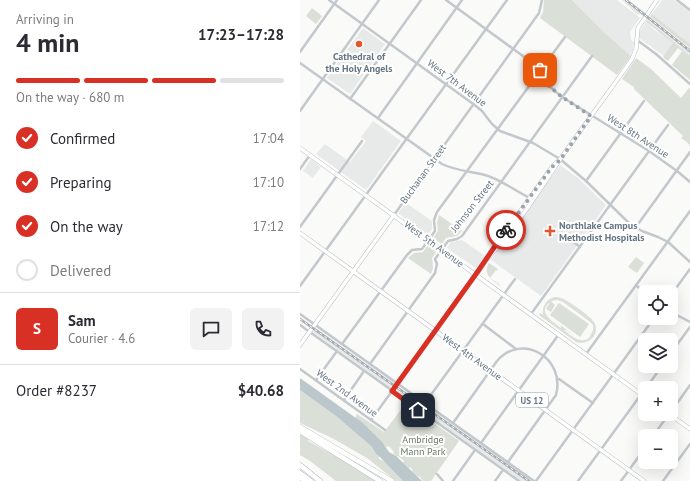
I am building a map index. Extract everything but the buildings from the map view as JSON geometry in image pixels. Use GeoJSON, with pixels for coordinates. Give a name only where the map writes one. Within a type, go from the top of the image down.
{"type":"FeatureCollection","features":[{"type":"Feature","properties":{"kind":"highway"},"geometry":{"type":"LineString","coordinates":[[300,427],[384,481]]}},
{"type":"Feature","properties":{"kind":"highway"},"geometry":{"type":"LineString","coordinates":[[300,432],[388,481]]}},
{"type":"Feature","properties":{"kind":"highway"},"geometry":{"type":"LineString","coordinates":[[300,465],[320,481]]}},
{"type":"Feature","properties":{"kind":"highway"},"geometry":{"type":"LineString","coordinates":[[370,471],[380,481]]}},
{"type":"Feature","properties":{"kind":"highway"},"geometry":{"type":"LineString","coordinates":[[370,471],[392,481]]}},
{"type":"Feature","properties":{"kind":"highway"},"geometry":{"type":"LineString","coordinates":[[300,472],[311,481]]}},
{"type":"Feature","properties":{"kind":"highway"},"geometry":{"type":"LineString","coordinates":[[300,477],[305,481]]}},
{"type":"Feature","properties":{"kind":"main road"},"geometry":{"type":"LineString","coordinates":[[476,274],[509,230],[552,167],[560,160],[632,59],[636,49],[638,28],[657,0]]}},
{"type":"Feature","properties":{"kind":"main road","name":"West 5th Avenue"},"geometry":{"type":"LineString","coordinates":[[300,148],[638,392]]}},
{"type":"Feature","properties":{"kind":"main road","name":"Buchanan Street"},"geometry":{"type":"LineString","coordinates":[[300,345],[394,215]]}},
{"type":"Feature","properties":{"kind":"main road","name":"West 4th Avenue"},"geometry":{"type":"LineString","coordinates":[[300,232],[644,481]]}},
{"type":"Feature","properties":{"kind":"main road"},"geometry":{"type":"LineString","coordinates":[[678,420],[690,430]]}},
{"type":"Feature","properties":{"kind":"street","name":"West 7th Avenue"},"geometry":{"type":"LineString","coordinates":[[329,0],[474,104],[498,129],[504,133],[530,142],[560,160],[586,181],[627,221],[636,227],[668,242],[690,262]]}},
{"type":"Feature","properties":{"kind":"street"},"geometry":{"type":"LineString","coordinates":[[300,52],[337,0]]}},
{"type":"Feature","properties":{"kind":"street"},"geometry":{"type":"LineString","coordinates":[[300,111],[379,0]]}},
{"type":"Feature","properties":{"kind":"street"},"geometry":{"type":"LineString","coordinates":[[350,99],[420,0]]}},
{"type":"Feature","properties":{"kind":"street","name":"West 8th Avenue"},"geometry":{"type":"LineString","coordinates":[[446,0],[527,59],[549,86],[562,97],[649,151],[690,182]]}},
{"type":"Feature","properties":{"kind":"street"},"geometry":{"type":"LineString","coordinates":[[378,118],[462,0]]}},
{"type":"Feature","properties":{"kind":"street"},"geometry":{"type":"LineString","coordinates":[[300,286],[507,0]]}},
{"type":"Feature","properties":{"kind":"street","name":"Buchanan Street"},"geometry":{"type":"LineString","coordinates":[[394,215],[539,14],[542,0]]}},
{"type":"Feature","properties":{"kind":"street"},"geometry":{"type":"LineString","coordinates":[[677,0],[690,10]]}},
{"type":"Feature","properties":{"kind":"street"},"geometry":{"type":"LineString","coordinates":[[342,344],[408,254],[412,250],[422,249],[435,231],[434,220],[437,212],[565,37]]}},
{"type":"Feature","properties":{"kind":"street"},"geometry":{"type":"LineString","coordinates":[[637,40],[656,54],[690,84]]}},
{"type":"Feature","properties":{"kind":"street","name":"Johnson Street"},"geometry":{"type":"LineString","coordinates":[[442,250],[448,241],[455,240],[462,236],[592,56]]}},
{"type":"Feature","properties":{"kind":"street"},"geometry":{"type":"LineString","coordinates":[[300,63],[434,159],[449,167],[485,175],[501,181],[531,199]]}},
{"type":"Feature","properties":{"kind":"street"},"geometry":{"type":"LineString","coordinates":[[586,181],[644,101]]}},
{"type":"Feature","properties":{"kind":"street"},"geometry":{"type":"LineString","coordinates":[[531,314],[668,125]]}},
{"type":"Feature","properties":{"kind":"street"},"geometry":{"type":"LineString","coordinates":[[300,227],[362,141]]}},
{"type":"Feature","properties":{"kind":"street"},"geometry":{"type":"LineString","coordinates":[[636,227],[690,152]]}},
{"type":"Feature","properties":{"kind":"street"},"geometry":{"type":"LineString","coordinates":[[300,169],[310,155]]}},
{"type":"Feature","properties":{"kind":"street"},"geometry":{"type":"LineString","coordinates":[[586,354],[690,211]]}},
{"type":"Feature","properties":{"kind":"street"},"geometry":{"type":"LineString","coordinates":[[567,237],[580,247]]}},
{"type":"Feature","properties":{"kind":"street"},"geometry":{"type":"LineString","coordinates":[[370,364],[435,273],[437,264],[436,259],[442,250]]}},
{"type":"Feature","properties":{"kind":"street"},"geometry":{"type":"LineString","coordinates":[[678,285],[690,269]]}},
{"type":"Feature","properties":{"kind":"street"},"geometry":{"type":"LineString","coordinates":[[371,420],[476,274]]}},
{"type":"Feature","properties":{"kind":"street"},"geometry":{"type":"LineString","coordinates":[[425,403],[515,280]]}},
{"type":"Feature","properties":{"kind":"street"},"geometry":{"type":"LineString","coordinates":[[300,314],[535,481],[574,430],[649,325]]}},
{"type":"Feature","properties":{"kind":"street"},"geometry":{"type":"LineString","coordinates":[[678,316],[690,322]]}},
{"type":"Feature","properties":{"kind":"street"},"geometry":{"type":"LineString","coordinates":[[483,324],[516,349]]}},
{"type":"Feature","properties":{"kind":"street"},"geometry":{"type":"LineString","coordinates":[[300,325],[518,481]]}},
{"type":"Feature","properties":{"kind":"street"},"geometry":{"type":"LineString","coordinates":[[678,343],[690,327]]}},
{"type":"Feature","properties":{"kind":"street"},"geometry":{"type":"LineString","coordinates":[[481,443],[559,334]]}},
{"type":"Feature","properties":{"kind":"street"},"geometry":{"type":"LineString","coordinates":[[453,423],[491,370],[504,355],[516,349],[531,350],[543,356],[554,368],[558,379],[556,394],[508,462]]}},
{"type":"Feature","properties":{"kind":"street"},"geometry":{"type":"LineString","coordinates":[[316,380],[337,352]]}},
{"type":"Feature","properties":{"kind":"street","name":"West 2nd Avenue"},"geometry":{"type":"LineString","coordinates":[[300,368],[385,430]]}},
{"type":"Feature","properties":{"kind":"street"},"geometry":{"type":"LineString","coordinates":[[344,400],[364,371]]}},
{"type":"Feature","properties":{"kind":"street"},"geometry":{"type":"LineString","coordinates":[[650,381],[657,373]]}},
{"type":"Feature","properties":{"kind":"street"},"geometry":{"type":"LineString","coordinates":[[558,379],[593,403]]}},
{"type":"Feature","properties":{"kind":"street"},"geometry":{"type":"LineString","coordinates":[[678,401],[690,385]]}},
{"type":"Feature","properties":{"kind":"street"},"geometry":{"type":"LineString","coordinates":[[578,481],[638,398]]}},
{"type":"Feature","properties":{"kind":"street"},"geometry":{"type":"LineString","coordinates":[[663,481],[690,444]]}},
{"type":"Feature","properties":{"kind":"street"},"geometry":{"type":"LineString","coordinates":[[453,481],[475,450]]}},
{"type":"Feature","properties":{"kind":"street"},"geometry":{"type":"LineString","coordinates":[[621,481],[638,458]]}},
{"type":"Feature","properties":{"kind":"street"},"geometry":{"type":"LineString","coordinates":[[495,481],[503,470]]}},
{"type":"Feature","properties":{"kind":"street"},"geometry":{"type":"LineString","coordinates":[[437,474],[443,481]]}},
{"type":"Feature","properties":{"kind":"shaded area"},"geometry":{"type":"Polygon","coordinates":[[[572,0],[617,0],[640,18],[630,32],[631,40],[634,42],[633,50],[630,55],[606,34],[572,0]]]}},
{"type":"Feature","properties":{"kind":"shaded area"},"geometry":{"type":"Polygon","coordinates":[[[622,0],[628,0],[646,13],[643,16],[640,14],[637,15],[622,0]]]}},
{"type":"Feature","properties":{"kind":"shaded area"},"geometry":{"type":"Polygon","coordinates":[[[662,0],[674,0],[689,11],[690,44],[652,14],[662,0]]]}},
{"type":"Feature","properties":{"kind":"shaded area"},"geometry":{"type":"Polygon","coordinates":[[[650,16],[690,48],[690,56],[674,43],[664,56],[639,38],[639,32],[646,22],[657,32],[672,42],[647,20],[650,16]]]}},
{"type":"Feature","properties":{"kind":"shaded area"},"geometry":{"type":"Polygon","coordinates":[[[363,28],[385,44],[350,94],[327,78],[363,28]]]}},
{"type":"Feature","properties":{"kind":"shaded area"},"geometry":{"type":"Polygon","coordinates":[[[373,121],[401,141],[366,190],[316,154],[325,144],[350,162],[366,141],[361,137],[373,121]]]}},
{"type":"Feature","properties":{"kind":"shaded area"},"geometry":{"type":"Polygon","coordinates":[[[311,159],[321,167],[313,178],[303,171],[311,159]]]}},
{"type":"Feature","properties":{"kind":"shaded area","name":"Northlake Campus Methodist Hospitals"},"geometry":{"type":"Polygon","coordinates":[[[560,165],[578,178],[606,205],[541,296],[491,260],[560,165]]]}},
{"type":"Feature","properties":{"kind":"shaded area"},"geometry":{"type":"Polygon","coordinates":[[[406,203],[432,221],[432,229],[428,235],[398,213],[406,203]]]}},
{"type":"Feature","properties":{"kind":"shaded area"},"geometry":{"type":"Polygon","coordinates":[[[462,240],[485,256],[476,268],[447,248],[451,242],[462,240]]]}},
{"type":"Feature","properties":{"kind":"shaded area"},"geometry":{"type":"Polygon","coordinates":[[[316,328],[394,383],[390,388],[313,332],[316,328]]]}},
{"type":"Feature","properties":{"kind":"shaded area"},"geometry":{"type":"Polygon","coordinates":[[[300,378],[362,422],[382,442],[389,452],[396,456],[422,481],[403,481],[376,454],[371,446],[336,416],[300,390],[300,378]]]}},
{"type":"Feature","properties":{"kind":"shaded area"},"geometry":{"type":"Polygon","coordinates":[[[399,387],[532,481],[521,481],[396,392],[399,387]]]}},
{"type":"Feature","properties":{"kind":"green space"},"geometry":{"type":"Polygon","coordinates":[[[544,0],[572,0],[606,34],[631,56],[617,75],[540,18],[543,12],[544,0]]]}},
{"type":"Feature","properties":{"kind":"green space"},"geometry":{"type":"Polygon","coordinates":[[[312,8],[322,16],[316,24],[306,16],[312,8]]]}},
{"type":"Feature","properties":{"kind":"green space"},"geometry":{"type":"Polygon","coordinates":[[[652,14],[690,44],[690,48],[650,16],[652,14]]]}},
{"type":"Feature","properties":{"kind":"green space"},"geometry":{"type":"Polygon","coordinates":[[[647,20],[690,56],[690,80],[672,65],[682,51],[678,48],[668,61],[663,57],[673,43],[646,22],[647,20]]]}},
{"type":"Feature","properties":{"kind":"green space"},"geometry":{"type":"Polygon","coordinates":[[[636,58],[651,69],[681,98],[690,88],[690,146],[681,138],[683,136],[634,89],[634,87],[622,79],[636,58]]]}},
{"type":"Feature","properties":{"kind":"green space"},"geometry":{"type":"Polygon","coordinates":[[[439,215],[462,231],[457,236],[446,238],[442,244],[433,238],[438,231],[437,223],[439,215]]]}},
{"type":"Feature","properties":{"kind":"green space"},"geometry":{"type":"Polygon","coordinates":[[[428,245],[437,251],[432,258],[433,268],[431,274],[408,258],[414,253],[423,252],[428,245]]]}},
{"type":"Feature","properties":{"kind":"green space"},"geometry":{"type":"Polygon","coordinates":[[[636,257],[644,263],[637,273],[628,267],[636,257]]]}},
{"type":"Feature","properties":{"kind":"green space"},"geometry":{"type":"Polygon","coordinates":[[[489,263],[498,269],[490,278],[487,274],[487,267],[489,263]]]}},
{"type":"Feature","properties":{"kind":"green space"},"geometry":{"type":"Polygon","coordinates":[[[555,297],[564,299],[594,322],[596,327],[595,335],[589,341],[581,343],[576,342],[539,315],[540,313],[543,315],[545,303],[549,299],[555,297]],[[557,300],[551,301],[555,305],[551,312],[546,309],[550,302],[546,306],[545,313],[547,316],[561,328],[561,326],[551,318],[576,337],[564,330],[573,337],[579,340],[589,338],[593,330],[593,325],[563,302],[557,300]]]}},
{"type":"Feature","properties":{"kind":"green space"},"geometry":{"type":"Polygon","coordinates":[[[559,303],[589,324],[580,337],[550,315],[559,303]]]}},
{"type":"Feature","properties":{"kind":"green space"},"geometry":{"type":"Polygon","coordinates":[[[300,390],[336,416],[371,446],[379,456],[379,459],[384,461],[403,481],[396,481],[367,458],[332,438],[300,423],[300,390]]]}},
{"type":"Feature","properties":{"kind":"green space","name":"Ambridge Mann Park"},"geometry":{"type":"Polygon","coordinates":[[[406,403],[459,441],[431,481],[423,481],[419,476],[418,477],[410,467],[409,468],[403,463],[404,461],[393,453],[394,452],[389,446],[386,447],[362,422],[355,418],[357,414],[384,432],[406,403]]]}},
{"type":"Feature","properties":{"kind":"green space"},"geometry":{"type":"Polygon","coordinates":[[[300,434],[309,439],[308,441],[376,481],[336,481],[300,455],[300,434]]]}},
{"type":"Feature","properties":{"kind":"railway"},"geometry":{"type":"LineString","coordinates":[[626,0],[690,51]]}},
{"type":"Feature","properties":{"kind":"railway"},"geometry":{"type":"LineString","coordinates":[[300,319],[529,481]]}},
{"type":"Feature","properties":{"kind":"way so far"},"geometry":{"type":"LineString","coordinates":[[506,230],[552,167],[560,160],[591,116],[560,96],[538,73],[540,70]]}},
{"type":"Feature","properties":{"kind":"place","name":"Cathedral of the Holy Angels"},"geometry":{"type":"Point","coordinates":[359,44]}},
{"type":"Feature","properties":{"kind":"place","name":"Northlake Campus Methodist Hospitals"},"geometry":{"type":"Point","coordinates":[550,231]}},
{"type":"Feature","properties":{"kind":"route"},"geometry":{"type":"LineString","coordinates":[[418,410],[392,391],[487,259],[506,230]]}}]}
